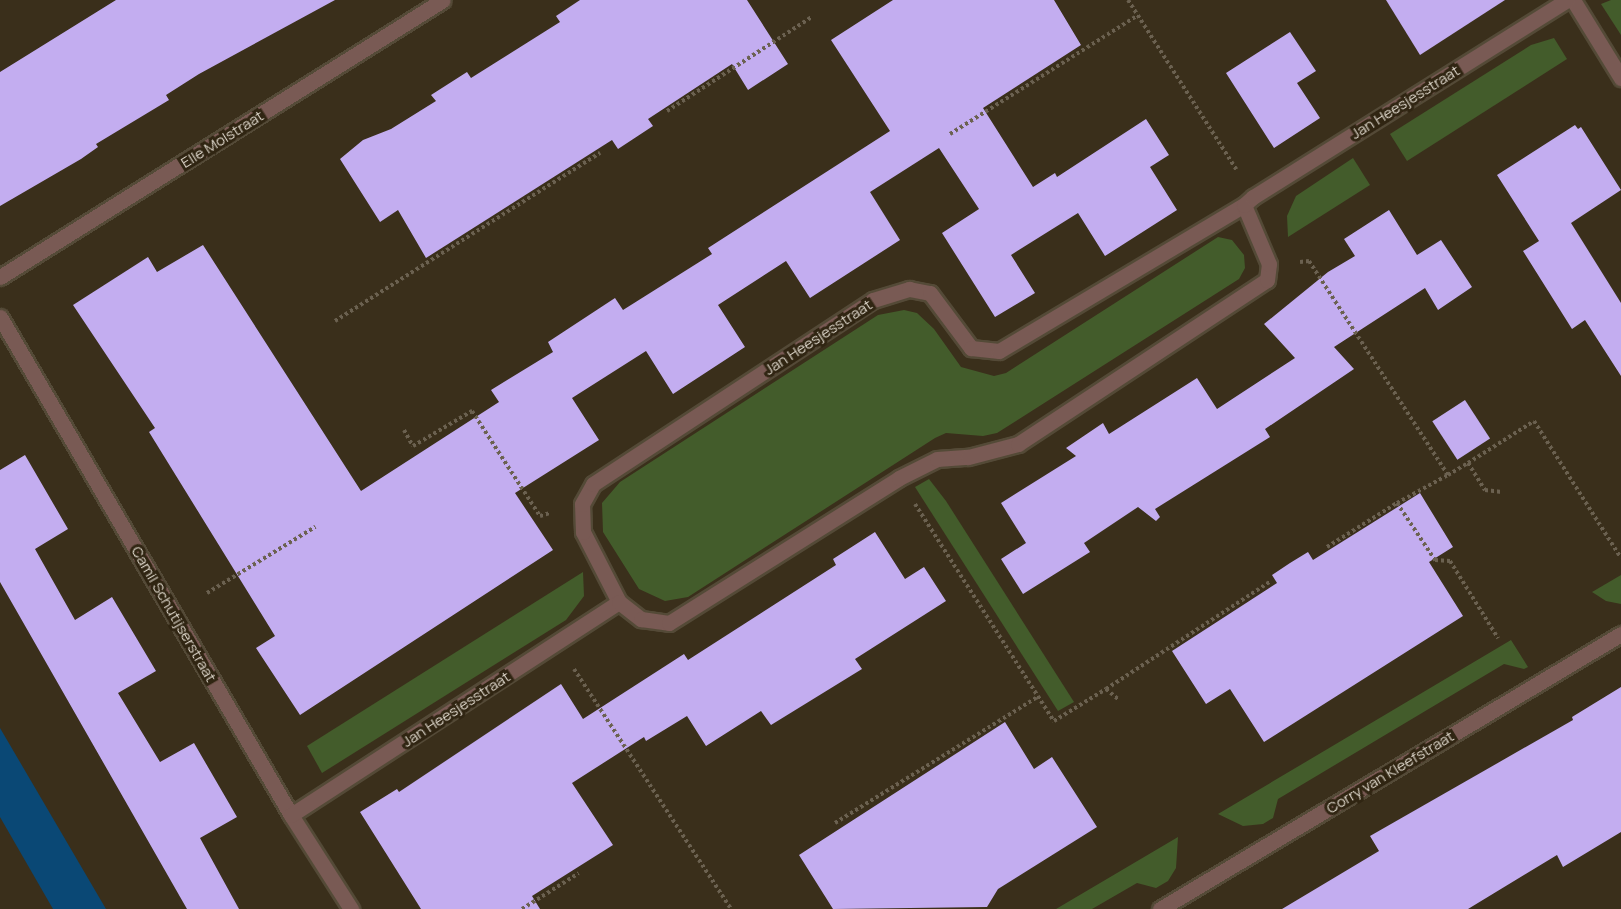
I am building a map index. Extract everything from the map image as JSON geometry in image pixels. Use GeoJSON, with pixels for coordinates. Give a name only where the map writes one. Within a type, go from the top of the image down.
{"type":"FeatureCollection","features":[{"type":"Feature","properties":{"kind":"street","name":"Elle Molstraat"},"geometry":{"type":"LineString","coordinates":[[0,277],[443,0]]}},
{"type":"Feature","properties":{"kind":"street","name":"Jan Heesjesstraat"},"geometry":{"type":"LineString","coordinates":[[582,504],[593,484],[873,300],[909,289],[930,293],[971,348],[999,351],[1249,201],[1567,0]]}},
{"type":"Feature","properties":{"kind":"street"},"geometry":{"type":"LineString","coordinates":[[1573,0],[1621,78]]}},
{"type":"Feature","properties":{"kind":"street"},"geometry":{"type":"LineString","coordinates":[[582,504],[583,532],[619,602],[641,619],[669,623],[899,478],[937,459],[968,457],[1018,444],[1267,280],[1269,264],[1249,201]]}},
{"type":"Feature","properties":{"kind":"street","name":"Camil Schutijserstraat"},"geometry":{"type":"LineString","coordinates":[[0,317],[291,815],[351,909]]}},
{"type":"Feature","properties":{"kind":"street","name":"Jan Heesjesstraat"},"geometry":{"type":"LineString","coordinates":[[291,815],[619,602]]}},
{"type":"Feature","properties":{"kind":"street","name":"Corry van Kleefstraat"},"geometry":{"type":"LineString","coordinates":[[1160,909],[1621,634]]}},
{"type":"Feature","properties":{"kind":"path"},"geometry":{"type":"LineString","coordinates":[[1128,0],[1249,201]]}},
{"type":"Feature","properties":{"kind":"path"},"geometry":{"type":"LineString","coordinates":[[950,134],[1138,15]]}},
{"type":"Feature","properties":{"kind":"path"},"geometry":{"type":"LineString","coordinates":[[667,111],[812,17]]}},
{"type":"Feature","properties":{"kind":"path"},"geometry":{"type":"LineString","coordinates":[[335,321],[600,153]]}},
{"type":"Feature","properties":{"kind":"path"},"geometry":{"type":"LineString","coordinates":[[1269,264],[1309,261],[1448,475]]}},
{"type":"Feature","properties":{"kind":"path"},"geometry":{"type":"LineString","coordinates":[[404,430],[413,446],[472,411],[540,516],[582,504]]}},
{"type":"Feature","properties":{"kind":"path"},"geometry":{"type":"LineString","coordinates":[[1327,547],[1534,421],[1621,558]]}},
{"type":"Feature","properties":{"kind":"path"},"geometry":{"type":"LineString","coordinates":[[1468,463],[1485,489],[1502,492]]}},
{"type":"Feature","properties":{"kind":"path"},"geometry":{"type":"LineString","coordinates":[[899,478],[1054,721],[1271,581]]}},
{"type":"Feature","properties":{"kind":"path"},"geometry":{"type":"LineString","coordinates":[[1397,503],[1435,560],[1450,561],[1498,638]]}},
{"type":"Feature","properties":{"kind":"path"},"geometry":{"type":"LineString","coordinates":[[207,593],[315,527]]}},
{"type":"Feature","properties":{"kind":"path"},"geometry":{"type":"LineString","coordinates":[[557,643],[731,909]]}},
{"type":"Feature","properties":{"kind":"path"},"geometry":{"type":"LineString","coordinates":[[1106,688],[1118,699]]}},
{"type":"Feature","properties":{"kind":"path"},"geometry":{"type":"LineString","coordinates":[[835,823],[1038,696]]}},
{"type":"Feature","properties":{"kind":"path"},"geometry":{"type":"LineString","coordinates":[[522,909],[579,873]]}},
{"type":"Feature","properties":{"kind":"green space"},"geometry":{"type":"Polygon","coordinates":[[[1611,0],[1621,0],[1621,35],[1601,4],[1611,0]]]}},
{"type":"Feature","properties":{"kind":"green space"},"geometry":{"type":"Polygon","coordinates":[[[1554,38],[1567,59],[1407,161],[1390,134],[1531,45],[1554,38]]]}},
{"type":"Feature","properties":{"kind":"green space"},"geometry":{"type":"Polygon","coordinates":[[[1353,158],[1370,185],[1288,237],[1287,216],[1296,196],[1353,158]]]}},
{"type":"Feature","properties":{"kind":"green space"},"geometry":{"type":"Polygon","coordinates":[[[1218,237],[1232,240],[1244,255],[1245,268],[1239,279],[997,433],[983,436],[946,433],[935,438],[688,597],[665,601],[639,589],[603,532],[602,503],[620,482],[878,315],[904,310],[917,313],[934,329],[961,367],[994,376],[1006,373],[1218,237]]]}},
{"type":"Feature","properties":{"kind":"green space"},"geometry":{"type":"Polygon","coordinates":[[[929,479],[946,501],[1074,702],[1058,711],[915,487],[929,479]]]}},
{"type":"Feature","properties":{"kind":"green space"},"geometry":{"type":"Polygon","coordinates":[[[583,572],[584,596],[566,620],[322,773],[307,746],[583,572]]]}},
{"type":"Feature","properties":{"kind":"green space"},"geometry":{"type":"Polygon","coordinates":[[[1621,575],[1621,604],[1606,601],[1592,592],[1621,575]]]}},
{"type":"Feature","properties":{"kind":"green space"},"geometry":{"type":"Polygon","coordinates":[[[1511,640],[1528,667],[1524,669],[1504,664],[1278,799],[1273,818],[1263,824],[1243,826],[1218,814],[1511,640]]]}},
{"type":"Feature","properties":{"kind":"green space"},"geometry":{"type":"Polygon","coordinates":[[[1178,837],[1176,868],[1168,881],[1156,888],[1137,883],[1092,909],[1056,909],[1178,837]]]}},
{"type":"Feature","properties":{"kind":"water"},"geometry":{"type":"Polygon","coordinates":[[[0,728],[106,909],[53,909],[0,817],[0,728]]]}},
{"type":"Feature","properties":{"kind":"building"},"geometry":{"type":"Polygon","coordinates":[[[116,0],[335,0],[199,74],[166,95],[169,100],[96,144],[98,147],[81,159],[0,206],[0,72],[116,0]]]}},
{"type":"Feature","properties":{"kind":"building"},"geometry":{"type":"Polygon","coordinates":[[[580,0],[747,0],[788,64],[748,90],[732,64],[648,119],[653,126],[618,149],[612,140],[426,258],[398,210],[380,222],[340,159],[363,140],[391,129],[436,101],[431,95],[467,72],[471,78],[560,22],[556,16],[580,0]]]}},
{"type":"Feature","properties":{"kind":"building"},"geometry":{"type":"Polygon","coordinates":[[[893,0],[1054,0],[1081,45],[983,108],[1033,187],[1055,173],[1057,177],[1146,119],[1169,155],[1150,167],[1177,210],[1105,256],[1078,213],[1011,255],[1035,293],[995,317],[942,233],[979,209],[939,148],[870,192],[900,240],[810,298],[786,261],[718,305],[745,347],[673,394],[646,351],[572,398],[599,440],[515,493],[553,550],[300,715],[256,648],[275,636],[149,432],[155,428],[73,305],[148,257],[157,272],[203,245],[361,491],[499,402],[491,390],[553,352],[548,342],[615,298],[623,310],[712,254],[708,248],[890,131],[831,40],[893,0]]]}},
{"type":"Feature","properties":{"kind":"building"},"geometry":{"type":"Polygon","coordinates":[[[1386,0],[1505,0],[1420,55],[1386,0]]]}},
{"type":"Feature","properties":{"kind":"building"},"geometry":{"type":"Polygon","coordinates":[[[1290,32],[1316,71],[1297,83],[1320,118],[1274,148],[1226,73],[1290,32]]]}},
{"type":"Feature","properties":{"kind":"building"},"geometry":{"type":"Polygon","coordinates":[[[1575,125],[1578,129],[1581,127],[1621,190],[1571,223],[1621,303],[1621,376],[1585,320],[1572,329],[1523,251],[1539,241],[1497,175],[1575,125]]]}},
{"type":"Feature","properties":{"kind":"building"},"geometry":{"type":"Polygon","coordinates":[[[1389,210],[1417,255],[1441,240],[1472,287],[1438,310],[1425,288],[1334,347],[1354,369],[1265,429],[1270,437],[1155,509],[1160,517],[1156,521],[1138,507],[1084,543],[1090,552],[1023,594],[1001,559],[1026,543],[1001,503],[1076,456],[1066,448],[1103,423],[1109,434],[1197,378],[1217,409],[1295,358],[1264,324],[1328,272],[1355,256],[1344,239],[1389,210]]]}},
{"type":"Feature","properties":{"kind":"building"},"geometry":{"type":"Polygon","coordinates":[[[1465,400],[1490,439],[1457,460],[1432,421],[1465,400]]]}},
{"type":"Feature","properties":{"kind":"building"},"geometry":{"type":"Polygon","coordinates":[[[25,455],[68,529],[35,549],[75,620],[112,597],[156,671],[118,693],[160,762],[194,743],[237,817],[200,838],[239,909],[187,909],[0,582],[0,470],[25,455]]]}},
{"type":"Feature","properties":{"kind":"building"},"geometry":{"type":"Polygon","coordinates":[[[1420,493],[1453,547],[1429,562],[1463,616],[1264,742],[1230,689],[1206,704],[1172,651],[1277,583],[1272,575],[1290,563],[1308,552],[1313,560],[1420,493]]]}},
{"type":"Feature","properties":{"kind":"building"},"geometry":{"type":"Polygon","coordinates":[[[875,532],[905,579],[924,567],[946,601],[855,659],[862,669],[771,725],[761,711],[706,746],[687,716],[646,741],[644,737],[572,783],[613,845],[532,896],[540,909],[421,909],[360,812],[397,789],[399,792],[561,684],[583,719],[684,654],[688,660],[836,565],[833,559],[875,532]]]}},
{"type":"Feature","properties":{"kind":"building"},"geometry":{"type":"Polygon","coordinates":[[[1621,687],[1621,832],[1563,867],[1557,855],[1468,909],[1282,909],[1379,851],[1370,836],[1573,720],[1572,717],[1621,687]]]}},
{"type":"Feature","properties":{"kind":"building"},"geometry":{"type":"Polygon","coordinates":[[[1005,722],[1034,769],[1052,757],[1097,827],[998,889],[987,907],[833,909],[799,855],[1005,722]]]}}]}
